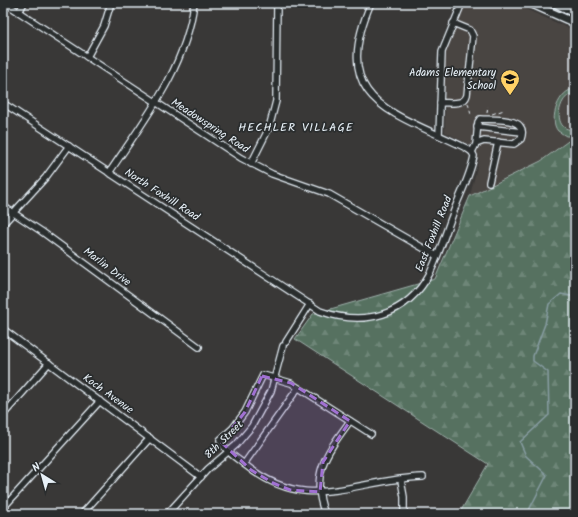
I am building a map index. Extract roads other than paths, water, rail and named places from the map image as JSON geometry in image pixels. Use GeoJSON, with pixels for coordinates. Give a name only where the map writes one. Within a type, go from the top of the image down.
{"type":"FeatureCollection","features":[{"type":"Feature","properties":{"kind":"main road"},"geometry":{"type":"LineString","coordinates":[[530,3],[575,23]]}},
{"type":"Feature","properties":{"kind":"main road"},"geometry":{"type":"LineString","coordinates":[[555,3],[575,13]]}},
{"type":"Feature","properties":{"kind":"street","name":"Meadowspring Road"},"geometry":{"type":"LineString","coordinates":[[5,3],[251,164],[272,174],[329,194],[437,256]]}},
{"type":"Feature","properties":{"kind":"street"},"geometry":{"type":"LineString","coordinates":[[19,12],[24,3]]}},
{"type":"Feature","properties":{"kind":"street"},"geometry":{"type":"LineString","coordinates":[[87,57],[104,26],[111,3]]}},
{"type":"Feature","properties":{"kind":"street"},"geometry":{"type":"LineString","coordinates":[[109,173],[156,102],[174,71],[183,52],[194,3]]}},
{"type":"Feature","properties":{"kind":"street"},"geometry":{"type":"LineString","coordinates":[[251,164],[269,128],[276,101],[278,3]]}},
{"type":"Feature","properties":{"kind":"street"},"geometry":{"type":"LineString","coordinates":[[371,3],[363,24],[358,57],[360,75],[370,95],[386,110],[472,152],[476,144],[477,127],[480,119],[513,121],[519,124],[522,132],[518,143],[514,144],[484,141],[476,144]]}},
{"type":"Feature","properties":{"kind":"street"},"geometry":{"type":"LineString","coordinates":[[439,135],[442,52],[462,3]]}},
{"type":"Feature","properties":{"kind":"street"},"geometry":{"type":"LineString","coordinates":[[440,102],[460,102],[466,99],[468,95],[473,36],[470,30],[453,22]]}},
{"type":"Feature","properties":{"kind":"street","name":"North Foxhill Road"},"geometry":{"type":"LineString","coordinates":[[3,103],[310,304]]}},
{"type":"Feature","properties":{"kind":"street"},"geometry":{"type":"LineString","coordinates":[[477,127],[522,132]]}},
{"type":"Feature","properties":{"kind":"street"},"geometry":{"type":"LineString","coordinates":[[489,182],[498,142]]}},
{"type":"Feature","properties":{"kind":"street"},"geometry":{"type":"LineString","coordinates":[[3,224],[46,177],[69,146]]}},
{"type":"Feature","properties":{"kind":"street","name":"East Foxhill Road"},"geometry":{"type":"LineString","coordinates":[[310,304],[330,314],[355,318],[378,316],[388,312],[414,295],[430,272],[437,256],[472,162],[474,156],[472,152]]}},
{"type":"Feature","properties":{"kind":"street","name":"Marlin Drive"},"geometry":{"type":"LineString","coordinates":[[3,206],[95,270],[199,347]]}},
{"type":"Feature","properties":{"kind":"street","name":"8th Street"},"geometry":{"type":"LineString","coordinates":[[167,514],[201,477],[243,437],[258,418],[268,399],[272,377],[285,344],[310,304]]}},
{"type":"Feature","properties":{"kind":"street","name":"Koch Avenue"},"geometry":{"type":"LineString","coordinates":[[3,329],[100,400],[201,477]]}},
{"type":"Feature","properties":{"kind":"street"},"geometry":{"type":"LineString","coordinates":[[3,415],[49,363]]}},
{"type":"Feature","properties":{"kind":"street"},"geometry":{"type":"LineString","coordinates":[[371,434],[298,388],[272,377],[262,376],[245,412],[227,434],[220,440],[228,451],[259,476],[281,487],[305,492],[320,492],[423,478]]}},
{"type":"Feature","properties":{"kind":"street"},"geometry":{"type":"LineString","coordinates":[[244,464],[298,388]]}},
{"type":"Feature","properties":{"kind":"street"},"geometry":{"type":"LineString","coordinates":[[3,508],[100,400]]}},
{"type":"Feature","properties":{"kind":"street"},"geometry":{"type":"LineString","coordinates":[[325,514],[320,492],[323,462],[350,421]]}},
{"type":"Feature","properties":{"kind":"street"},"geometry":{"type":"LineString","coordinates":[[82,514],[150,438]]}},
{"type":"Feature","properties":{"kind":"street"},"geometry":{"type":"LineString","coordinates":[[401,480],[404,497],[404,514]]}},
{"type":"Feature","properties":{"kind":"waterway"},"geometry":{"type":"LineString","coordinates":[[527,514],[547,475],[526,456],[520,442],[549,415],[548,372],[533,361],[533,356],[545,324],[549,304],[561,294],[575,297]]}},
{"type":"Feature","properties":{"kind":"place","name":"Adams Elementary School"},"geometry":{"type":"Point","coordinates":[510,96]}},
{"type":"Feature","properties":{"kind":"district","name":"HECHLER VILLAGE"},"geometry":{"type":"Point","coordinates":[296,127]}}]}
